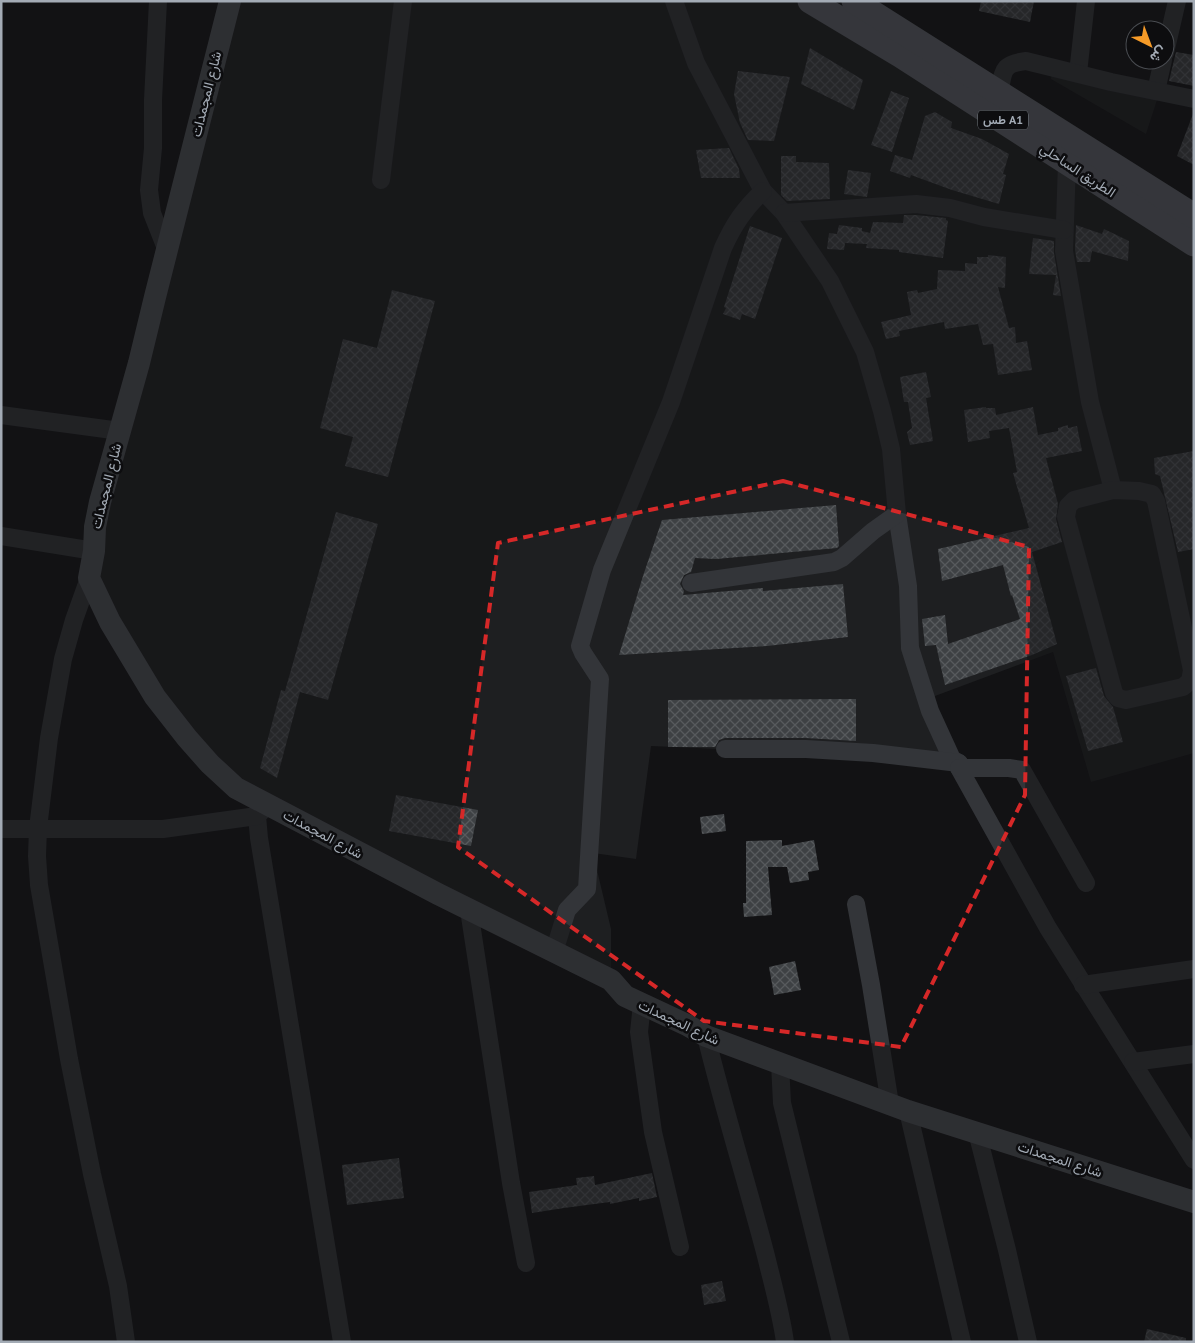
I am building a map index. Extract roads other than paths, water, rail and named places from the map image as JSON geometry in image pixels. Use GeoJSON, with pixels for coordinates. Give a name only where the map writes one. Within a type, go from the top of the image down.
{"type":"FeatureCollection","features":[{"type":"Feature","properties":{"kind":"highway","name":"الطريق الساحلي"},"geometry":{"type":"LineString","coordinates":[[810,1],[900,54],[997,105],[1194,216]]}},
{"type":"Feature","properties":{"kind":"highway","name":"الطريق الساحلي"},"geometry":{"type":"LineString","coordinates":[[854,1],[997,105],[1067,163],[1194,244]]}},
{"type":"Feature","properties":{"kind":"main road","name":"شارع المجمدات"},"geometry":{"type":"LineString","coordinates":[[230,1],[140,363],[98,510],[89,578],[129,654],[155,697],[187,738],[210,764],[263,810],[611,980],[625,996],[706,1036],[899,1108],[1194,1202]]}},
{"type":"Feature","properties":{"kind":"street"},"geometry":{"type":"LineString","coordinates":[[158,1],[153,148],[149,190],[152,213],[167,251]]}},
{"type":"Feature","properties":{"kind":"street"},"geometry":{"type":"LineString","coordinates":[[381,180],[403,1]]}},
{"type":"Feature","properties":{"kind":"street"},"geometry":{"type":"LineString","coordinates":[[674,1],[696,63],[763,191],[784,212],[830,282],[865,352],[891,449],[897,514],[908,586],[910,648],[930,711],[952,760],[959,765],[1048,928],[1194,1160]]}},
{"type":"Feature","properties":{"kind":"street"},"geometry":{"type":"LineString","coordinates":[[1078,73],[1086,1]]}},
{"type":"Feature","properties":{"kind":"street"},"geometry":{"type":"LineString","coordinates":[[1173,20],[1177,1]]}},
{"type":"Feature","properties":{"kind":"street"},"geometry":{"type":"LineString","coordinates":[[997,105],[1003,73],[1012,63],[1026,61],[1111,82],[1194,99]]}},
{"type":"Feature","properties":{"kind":"street"},"geometry":{"type":"LineString","coordinates":[[1156,91],[1161,70]]}},
{"type":"Feature","properties":{"kind":"street"},"geometry":{"type":"LineString","coordinates":[[1067,163],[1064,250],[1090,402],[1112,490]]}},
{"type":"Feature","properties":{"kind":"street"},"geometry":{"type":"LineString","coordinates":[[554,952],[567,910],[587,889],[600,679],[580,646],[602,570],[671,402],[723,248],[734,225],[748,205],[763,191]]}},
{"type":"Feature","properties":{"kind":"street"},"geometry":{"type":"LineString","coordinates":[[784,212],[916,204],[950,208],[984,218],[1064,230]]}},
{"type":"Feature","properties":{"kind":"street"},"geometry":{"type":"LineString","coordinates":[[1,415],[120,432]]}},
{"type":"Feature","properties":{"kind":"street"},"geometry":{"type":"LineString","coordinates":[[1112,490],[1139,491],[1152,494],[1156,501],[1192,670],[1190,681],[1183,688],[1126,700],[1118,698],[1114,693],[1066,517],[1068,506],[1074,500],[1112,490]]}},
{"type":"Feature","properties":{"kind":"street"},"geometry":{"type":"LineString","coordinates":[[691,583],[834,562],[842,558],[873,531],[897,514]]}},
{"type":"Feature","properties":{"kind":"street"},"geometry":{"type":"LineString","coordinates":[[1,536],[94,551]]}},
{"type":"Feature","properties":{"kind":"street"},"geometry":{"type":"LineString","coordinates":[[89,578],[63,659],[50,738],[38,828],[39,885],[69,1059],[92,1174],[118,1286],[126,1342]]}},
{"type":"Feature","properties":{"kind":"street"},"geometry":{"type":"LineString","coordinates":[[725,749],[806,749],[873,753],[959,765],[1022,770],[1086,883]]}},
{"type":"Feature","properties":{"kind":"street"},"geometry":{"type":"LineString","coordinates":[[1,829],[163,829],[263,810],[260,851],[342,1342]]}},
{"type":"Feature","properties":{"kind":"street"},"geometry":{"type":"LineString","coordinates":[[856,904],[871,985],[899,1108],[962,1342]]}},
{"type":"Feature","properties":{"kind":"street"},"geometry":{"type":"LineString","coordinates":[[469,910],[511,1183],[526,1263]]}},
{"type":"Feature","properties":{"kind":"street"},"geometry":{"type":"LineString","coordinates":[[1083,985],[1194,969]]}},
{"type":"Feature","properties":{"kind":"street"},"geometry":{"type":"LineString","coordinates":[[642,1004],[639,1032],[653,1132],[680,1247]]}},
{"type":"Feature","properties":{"kind":"street"},"geometry":{"type":"LineString","coordinates":[[706,1036],[722,1102],[756,1218],[786,1342]]}},
{"type":"Feature","properties":{"kind":"street"},"geometry":{"type":"LineString","coordinates":[[1133,1062],[1194,1054]]}},
{"type":"Feature","properties":{"kind":"street"},"geometry":{"type":"LineString","coordinates":[[780,1064],[782,1103],[841,1342]]}},
{"type":"Feature","properties":{"kind":"street"},"geometry":{"type":"LineString","coordinates":[[977,1132],[1028,1342]]}}]}
